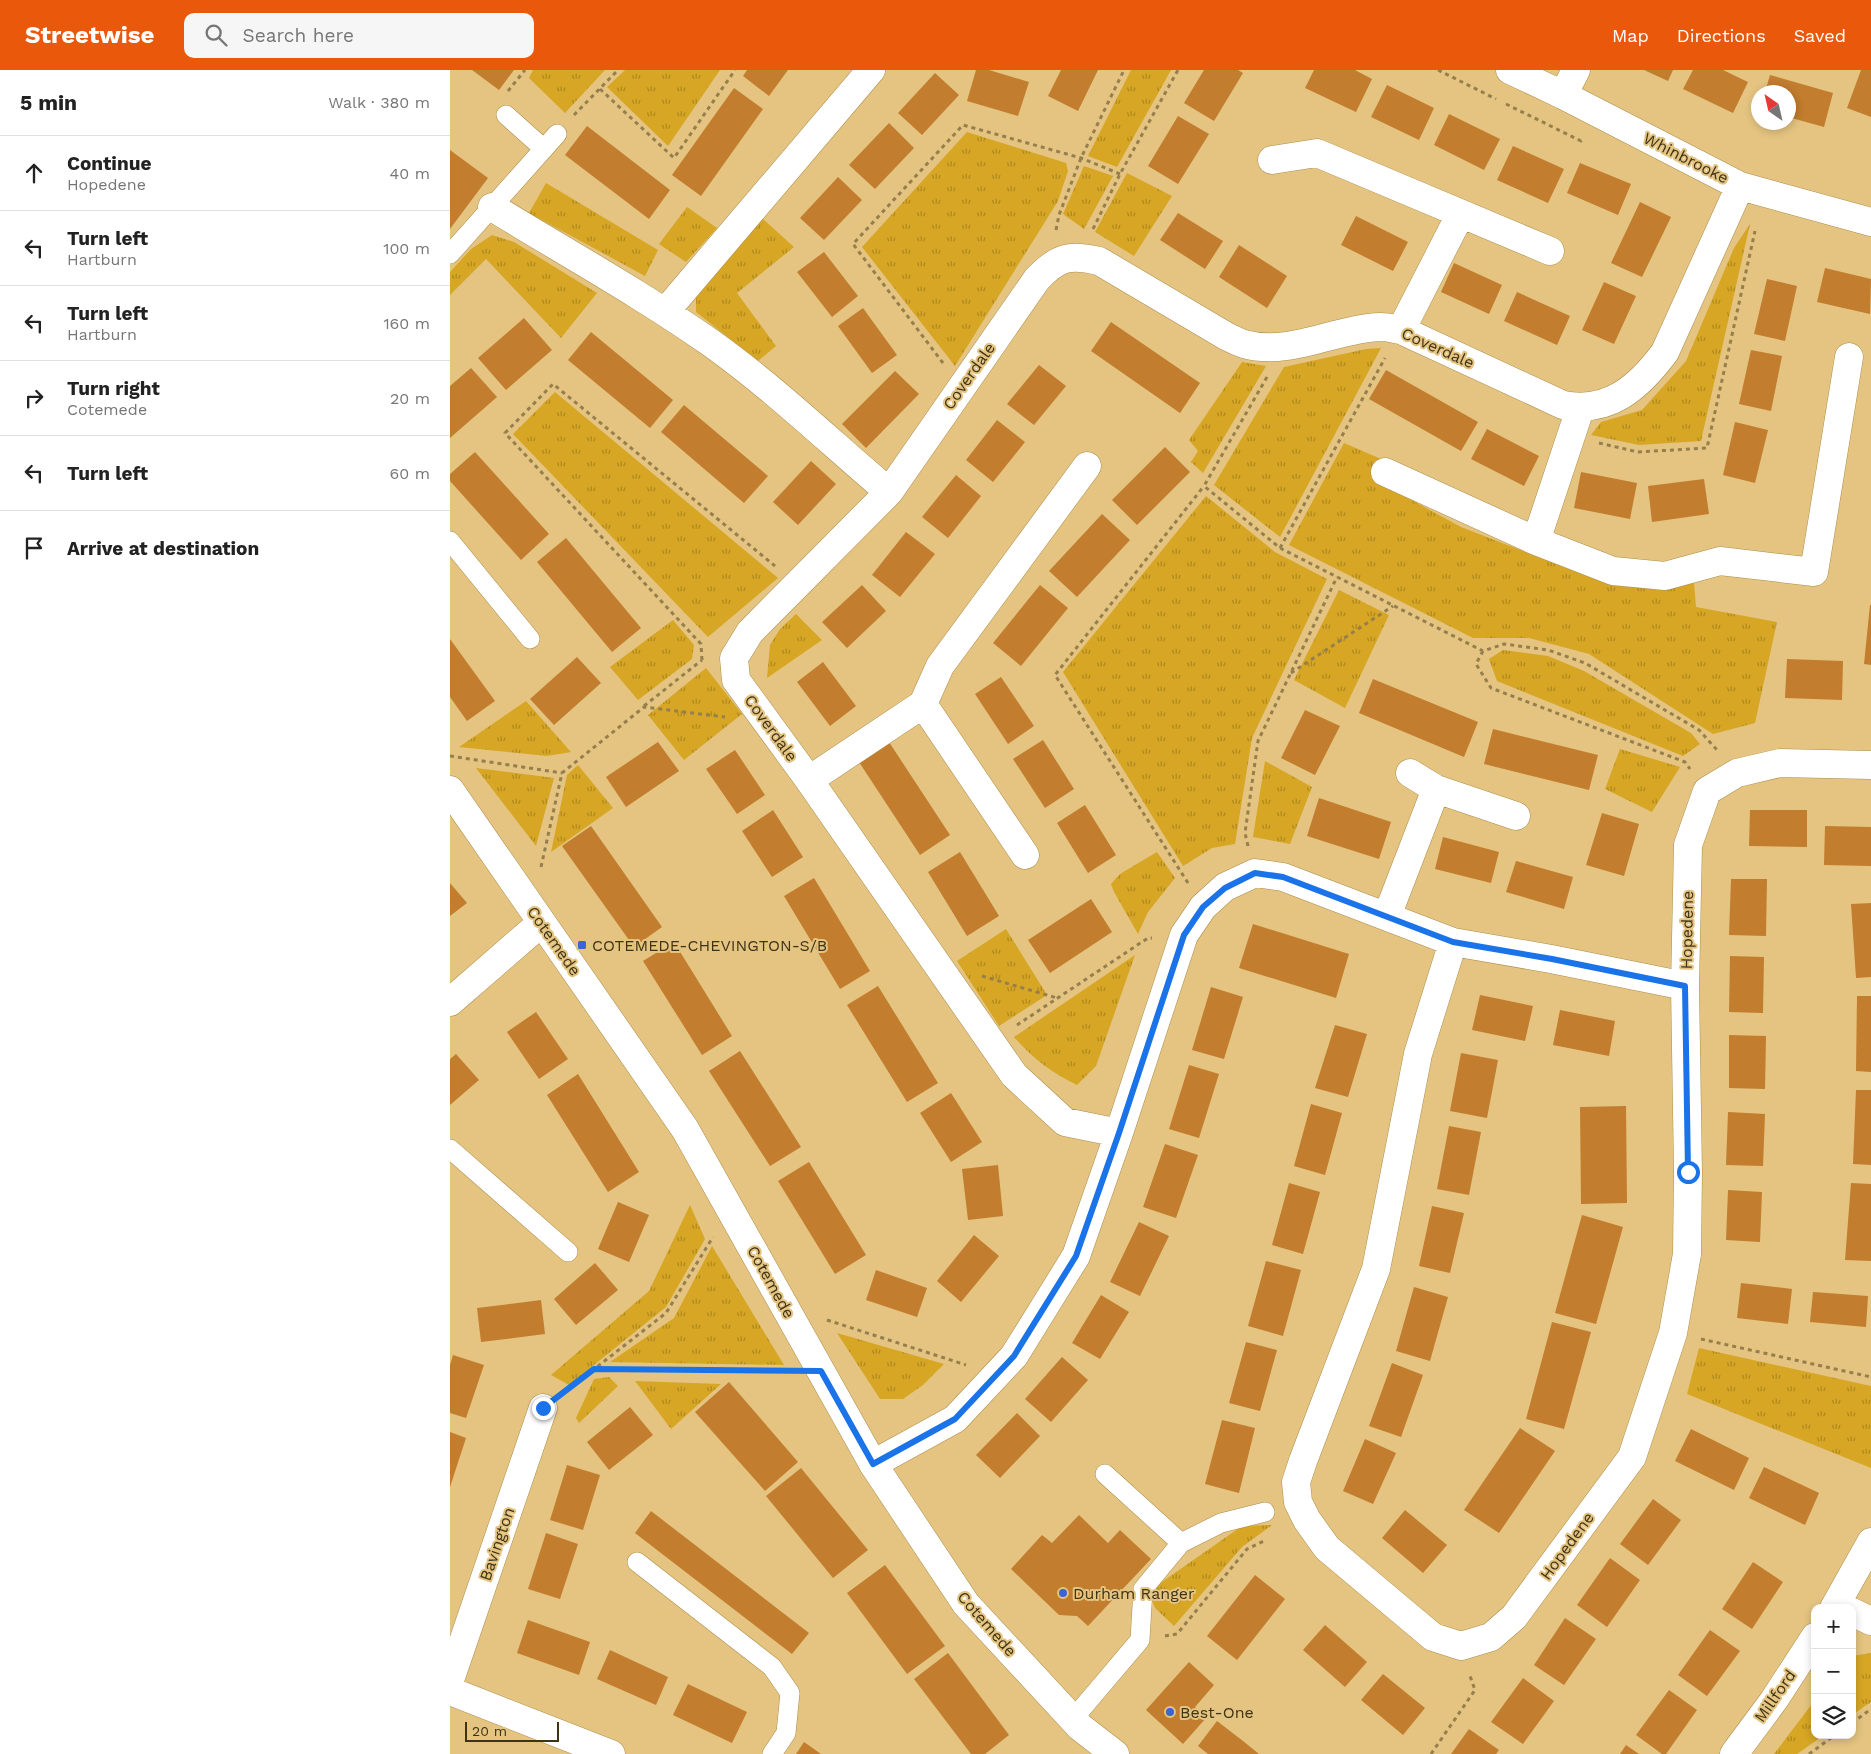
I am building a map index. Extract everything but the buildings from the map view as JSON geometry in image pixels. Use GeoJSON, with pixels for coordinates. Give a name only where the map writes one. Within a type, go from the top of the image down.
{"type":"FeatureCollection","features":[{"type":"Feature","properties":{"kind":"street"},"geometry":{"type":"LineString","coordinates":[[665,312],[871,70]]}},
{"type":"Feature","properties":{"kind":"street","name":"Whinbrooke"},"geometry":{"type":"LineString","coordinates":[[1510,70],[1749,188],[1871,222]]}},
{"type":"Feature","properties":{"kind":"street"},"geometry":{"type":"LineString","coordinates":[[1563,95],[1576,70]]}},
{"type":"Feature","properties":{"kind":"street"},"geometry":{"type":"LineString","coordinates":[[1272,160],[1317,153],[1460,215],[1550,251]]}},
{"type":"Feature","properties":{"kind":"street","name":"Coverdale"},"geometry":{"type":"LineString","coordinates":[[1119,1133],[1065,1122],[1014,1075],[809,780],[736,680],[734,658],[750,632],[888,492],[1037,279],[1049,266],[1064,258],[1080,257],[1099,262],[1226,336],[1244,344],[1261,347],[1285,346],[1365,329],[1382,327],[1400,330],[1563,406],[1580,409],[1600,405],[1624,394],[1649,374],[1665,352],[1749,188]]}},
{"type":"Feature","properties":{"kind":"street"},"geometry":{"type":"LineString","coordinates":[[492,207],[665,312],[712,344],[759,380],[888,492]]}},
{"type":"Feature","properties":{"kind":"street"},"geometry":{"type":"LineString","coordinates":[[1400,330],[1460,215]]}},
{"type":"Feature","properties":{"kind":"street"},"geometry":{"type":"LineString","coordinates":[[1385,472],[1536,541],[1614,570],[1664,576],[1720,561],[1814,572],[1849,357]]}},
{"type":"Feature","properties":{"kind":"street"},"geometry":{"type":"LineString","coordinates":[[1536,541],[1580,409]]}},
{"type":"Feature","properties":{"kind":"street"},"geometry":{"type":"LineString","coordinates":[[809,780],[923,704],[940,666],[1087,466]]}},
{"type":"Feature","properties":{"kind":"street"},"geometry":{"type":"LineString","coordinates":[[923,704],[1025,855]]}},
{"type":"Feature","properties":{"kind":"street"},"geometry":{"type":"LineString","coordinates":[[1707,791],[1738,772],[1780,763],[1871,765]]}},
{"type":"Feature","properties":{"kind":"street"},"geometry":{"type":"LineString","coordinates":[[1410,773],[1436,789],[1516,816]]}},
{"type":"Feature","properties":{"kind":"street"},"geometry":{"type":"LineString","coordinates":[[1387,916],[1436,789]]}},
{"type":"Feature","properties":{"kind":"street","name":"Cotemede"},"geometry":{"type":"LineString","coordinates":[[450,790],[685,1129],[873,1464],[966,1604],[1080,1727],[1115,1754]]}},
{"type":"Feature","properties":{"kind":"street","name":"Hopedene"},"geometry":{"type":"LineString","coordinates":[[1461,1646],[1491,1637],[1514,1618],[1632,1458],[1673,1333],[1687,1254],[1688,1172],[1685,986],[1688,844],[1707,791]]}},
{"type":"Feature","properties":{"kind":"street"},"geometry":{"type":"LineString","coordinates":[[873,1464],[955,1419],[1014,1356],[1076,1256],[1119,1133],[1184,935],[1203,907],[1225,888],[1255,873],[1283,877],[1453,942],[1552,959],[1685,986]]}},
{"type":"Feature","properties":{"kind":"street"},"geometry":{"type":"LineString","coordinates":[[450,1002],[537,916]]}},
{"type":"Feature","properties":{"kind":"street"},"geometry":{"type":"LineString","coordinates":[[1453,942],[1418,1054],[1376,1269],[1296,1482],[1298,1502],[1327,1548],[1433,1637],[1461,1646]]}},
{"type":"Feature","properties":{"kind":"street","name":"Bavington"},"geometry":{"type":"LineString","coordinates":[[450,1680],[543,1408]]}},
{"type":"Feature","properties":{"kind":"street"},"geometry":{"type":"LineString","coordinates":[[1844,1604],[1871,1542]]}},
{"type":"Feature","properties":{"kind":"street"},"geometry":{"type":"LineString","coordinates":[[1856,1614],[1871,1621]]}},
{"type":"Feature","properties":{"kind":"street","name":"Millford"},"geometry":{"type":"LineString","coordinates":[[1734,1754],[1774,1700],[1811,1643]]}},
{"type":"Feature","properties":{"kind":"street"},"geometry":{"type":"LineString","coordinates":[[450,1691],[611,1754]]}},
{"type":"Feature","properties":{"kind":"lane"},"geometry":{"type":"LineString","coordinates":[[506,114],[544,148]]}},
{"type":"Feature","properties":{"kind":"lane"},"geometry":{"type":"LineString","coordinates":[[450,254],[556,134]]}},
{"type":"Feature","properties":{"kind":"lane"},"geometry":{"type":"LineString","coordinates":[[450,541],[530,639]]}},
{"type":"Feature","properties":{"kind":"lane"},"geometry":{"type":"LineString","coordinates":[[450,1150],[568,1252]]}},
{"type":"Feature","properties":{"kind":"lane"},"geometry":{"type":"LineString","coordinates":[[1105,1474],[1181,1543]]}},
{"type":"Feature","properties":{"kind":"lane"},"geometry":{"type":"LineString","coordinates":[[1073,1719],[1140,1640],[1143,1589],[1181,1543],[1221,1523],[1265,1512]]}},
{"type":"Feature","properties":{"kind":"lane"},"geometry":{"type":"LineString","coordinates":[[637,1562],[772,1667],[786,1686],[790,1693],[786,1733],[772,1754]]}},
{"type":"Feature","properties":{"kind":"path"},"geometry":{"type":"LineString","coordinates":[[556,134],[618,70]]}},
{"type":"Feature","properties":{"kind":"path"},"geometry":{"type":"LineString","coordinates":[[600,89],[674,158],[735,70]]}},
{"type":"Feature","properties":{"kind":"path"},"geometry":{"type":"LineString","coordinates":[[1049,266],[1059,216],[1082,158],[1124,70]]}},
{"type":"Feature","properties":{"kind":"path"},"geometry":{"type":"LineString","coordinates":[[1080,257],[1120,174],[1178,70]]}},
{"type":"Feature","properties":{"kind":"path"},"geometry":{"type":"LineString","coordinates":[[961,388],[853,244],[964,125],[1082,158],[1120,174]]}},
{"type":"Feature","properties":{"kind":"path"},"geometry":{"type":"LineString","coordinates":[[1571,436],[1638,452],[1707,448],[1755,227],[1749,188]]}},
{"type":"Feature","properties":{"kind":"path"},"geometry":{"type":"LineString","coordinates":[[1280,548],[1400,330]]}},
{"type":"Feature","properties":{"kind":"path"},"geometry":{"type":"LineString","coordinates":[[1203,907],[1055,675],[1204,486],[1285,346]]}},
{"type":"Feature","properties":{"kind":"path"},"geometry":{"type":"LineString","coordinates":[[702,660],[701,644],[505,433],[553,384],[797,584]]}},
{"type":"Feature","properties":{"kind":"path"},"geometry":{"type":"LineString","coordinates":[[1204,486],[1280,548],[1483,651]]}},
{"type":"Feature","properties":{"kind":"path"},"geometry":{"type":"LineString","coordinates":[[1255,873],[1245,833],[1258,741],[1337,577]]}},
{"type":"Feature","properties":{"kind":"path"},"geometry":{"type":"LineString","coordinates":[[1291,674],[1393,606]]}},
{"type":"Feature","properties":{"kind":"path"},"geometry":{"type":"LineString","coordinates":[[1707,791],[1685,762],[1491,688],[1476,664],[1483,651],[1504,644],[1548,650],[1584,663],[1699,730],[1738,772]]}},
{"type":"Feature","properties":{"kind":"path"},"geometry":{"type":"LineString","coordinates":[[537,916],[562,773],[702,660],[734,658]]}},
{"type":"Feature","properties":{"kind":"path"},"geometry":{"type":"LineString","coordinates":[[644,706],[765,722]]}},
{"type":"Feature","properties":{"kind":"path"},"geometry":{"type":"LineString","coordinates":[[450,756],[562,773]]}},
{"type":"Feature","properties":{"kind":"path"},"geometry":{"type":"LineString","coordinates":[[991,1042],[1148,938],[1184,935]]}},
{"type":"Feature","properties":{"kind":"path"},"geometry":{"type":"LineString","coordinates":[[935,963],[1058,998]]}},
{"type":"Feature","properties":{"kind":"path"},"geometry":{"type":"LineString","coordinates":[[543,1408],[666,1313],[730,1210]]}},
{"type":"Feature","properties":{"kind":"path"},"geometry":{"type":"LineString","coordinates":[[784,1306],[996,1375]]}},
{"type":"Feature","properties":{"kind":"path"},"geometry":{"type":"LineString","coordinates":[[1673,1333],[1871,1378]]}},
{"type":"Feature","properties":{"kind":"path"},"geometry":{"type":"LineString","coordinates":[[594,1369],[821,1371]]}},
{"type":"Feature","properties":{"kind":"path"},"geometry":{"type":"LineString","coordinates":[[1140,1640],[1177,1634],[1247,1549],[1264,1540]]}},
{"type":"Feature","properties":{"kind":"path"},"geometry":{"type":"LineString","coordinates":[[1431,1754],[1475,1690],[1461,1646]]}},
{"type":"Feature","properties":{"kind":"path"},"geometry":{"type":"LineString","coordinates":[[1856,1720],[1871,1709]]}},
{"type":"Feature","properties":{"kind":"path"},"geometry":{"type":"LineString","coordinates":[[1809,1754],[1830,1739]]}},
{"type":"Feature","properties":{"kind":"green space"},"geometry":{"type":"Polygon","coordinates":[[[533,70],[605,70],[565,113],[529,78],[533,70]]]}},
{"type":"Feature","properties":{"kind":"green space"},"geometry":{"type":"Polygon","coordinates":[[[625,70],[720,70],[668,146],[607,87],[625,70]]]}},
{"type":"Feature","properties":{"kind":"green space"},"geometry":{"type":"Polygon","coordinates":[[[1131,70],[1171,70],[1117,167],[1088,156],[1131,70]]]}},
{"type":"Feature","properties":{"kind":"green space"},"geometry":{"type":"Polygon","coordinates":[[[967,132],[1066,163],[1068,171],[1058,201],[955,366],[862,247],[967,132]]]}},
{"type":"Feature","properties":{"kind":"green space"},"geometry":{"type":"Polygon","coordinates":[[[1084,166],[1113,176],[1084,229],[1063,214],[1084,166]]]}},
{"type":"Feature","properties":{"kind":"green space"},"geometry":{"type":"Polygon","coordinates":[[[1127,173],[1172,196],[1134,256],[1095,232],[1127,173]]]}},
{"type":"Feature","properties":{"kind":"green space"},"geometry":{"type":"Polygon","coordinates":[[[546,183],[658,250],[645,276],[529,213],[546,183]]]}},
{"type":"Feature","properties":{"kind":"green space"},"geometry":{"type":"Polygon","coordinates":[[[687,207],[717,228],[686,262],[659,244],[687,207]]]}},
{"type":"Feature","properties":{"kind":"green space"},"geometry":{"type":"Polygon","coordinates":[[[763,219],[794,247],[737,293],[776,346],[758,361],[696,312],[696,293],[763,219]]]}},
{"type":"Feature","properties":{"kind":"green space"},"geometry":{"type":"Polygon","coordinates":[[[1750,224],[1701,441],[1639,445],[1591,435],[1601,422],[1642,410],[1686,361],[1734,248],[1750,224]]]}},
{"type":"Feature","properties":{"kind":"green space"},"geometry":{"type":"Polygon","coordinates":[[[492,235],[514,242],[597,293],[561,338],[486,259],[450,295],[450,272],[471,249],[492,235]]]}},
{"type":"Feature","properties":{"kind":"green space"},"geometry":{"type":"Polygon","coordinates":[[[1381,348],[1280,537],[1214,485],[1284,367],[1366,349],[1381,348]]]}},
{"type":"Feature","properties":{"kind":"green space"},"geometry":{"type":"Polygon","coordinates":[[[1242,362],[1266,366],[1203,473],[1191,462],[1198,451],[1189,440],[1242,362]]]}},
{"type":"Feature","properties":{"kind":"green space"},"geometry":{"type":"Polygon","coordinates":[[[555,392],[778,578],[708,637],[513,434],[555,392]]]}},
{"type":"Feature","properties":{"kind":"green space"},"geometry":{"type":"Polygon","coordinates":[[[1344,443],[1381,459],[1371,478],[1461,527],[1561,566],[1635,586],[1694,583],[1696,607],[1777,622],[1755,723],[1713,734],[1589,654],[1529,638],[1473,638],[1289,545],[1344,443]]]}},
{"type":"Feature","properties":{"kind":"green space"},"geometry":{"type":"Polygon","coordinates":[[[1206,496],[1275,552],[1327,579],[1252,738],[1235,844],[1212,848],[1183,866],[1063,672],[1206,496]]]}},
{"type":"Feature","properties":{"kind":"green space"},"geometry":{"type":"Polygon","coordinates":[[[1339,590],[1389,615],[1345,708],[1294,680],[1339,590]]]}},
{"type":"Feature","properties":{"kind":"green space"},"geometry":{"type":"Polygon","coordinates":[[[796,614],[822,640],[767,678],[770,645],[780,629],[796,614]]]}},
{"type":"Feature","properties":{"kind":"green space"},"geometry":{"type":"Polygon","coordinates":[[[673,620],[694,645],[692,659],[638,700],[610,667],[673,620]]]}},
{"type":"Feature","properties":{"kind":"green space"},"geometry":{"type":"Polygon","coordinates":[[[1503,650],[1548,656],[1584,671],[1691,733],[1700,744],[1683,756],[1497,681],[1489,659],[1503,650]]]}},
{"type":"Feature","properties":{"kind":"green space"},"geometry":{"type":"Polygon","coordinates":[[[706,668],[742,714],[684,760],[648,715],[706,668]]]}},
{"type":"Feature","properties":{"kind":"green space"},"geometry":{"type":"Polygon","coordinates":[[[526,701],[571,752],[547,756],[459,747],[526,701]]]}},
{"type":"Feature","properties":{"kind":"green space"},"geometry":{"type":"Polygon","coordinates":[[[1620,749],[1680,767],[1652,812],[1605,789],[1620,749]]]}},
{"type":"Feature","properties":{"kind":"green space"},"geometry":{"type":"Polygon","coordinates":[[[1265,761],[1312,787],[1290,844],[1253,837],[1265,761]]]}},
{"type":"Feature","properties":{"kind":"green space"},"geometry":{"type":"Polygon","coordinates":[[[578,765],[613,808],[551,852],[567,775],[578,765]]]}},
{"type":"Feature","properties":{"kind":"green space"},"geometry":{"type":"Polygon","coordinates":[[[476,768],[554,778],[536,846],[476,768]]]}},
{"type":"Feature","properties":{"kind":"green space"},"geometry":{"type":"Polygon","coordinates":[[[1157,852],[1175,878],[1148,912],[1138,934],[1111,884],[1120,874],[1157,852]]]}},
{"type":"Feature","properties":{"kind":"green space"},"geometry":{"type":"Polygon","coordinates":[[[1006,929],[1047,995],[999,1026],[957,961],[1006,929]]]}},
{"type":"Feature","properties":{"kind":"green space"},"geometry":{"type":"Polygon","coordinates":[[[1135,955],[1096,1066],[1077,1085],[1042,1064],[1014,1037],[1135,955]]]}},
{"type":"Feature","properties":{"kind":"green space"},"geometry":{"type":"Polygon","coordinates":[[[690,1205],[705,1239],[666,1307],[569,1385],[551,1375],[649,1291],[690,1205]]]}},
{"type":"Feature","properties":{"kind":"green space"},"geometry":{"type":"Polygon","coordinates":[[[712,1246],[784,1365],[610,1362],[674,1318],[712,1246]]]}},
{"type":"Feature","properties":{"kind":"green space"},"geometry":{"type":"Polygon","coordinates":[[[837,1333],[944,1364],[923,1385],[903,1399],[880,1399],[837,1333]]]}},
{"type":"Feature","properties":{"kind":"green space"},"geometry":{"type":"Polygon","coordinates":[[[1699,1348],[1871,1386],[1871,1468],[1687,1394],[1699,1348]]]}},
{"type":"Feature","properties":{"kind":"green space"},"geometry":{"type":"Polygon","coordinates":[[[609,1377],[618,1386],[579,1423],[576,1418],[594,1379],[609,1377]]]}},
{"type":"Feature","properties":{"kind":"green space"},"geometry":{"type":"Polygon","coordinates":[[[635,1381],[721,1384],[671,1429],[635,1381]]]}},
{"type":"Feature","properties":{"kind":"green space"},"geometry":{"type":"Polygon","coordinates":[[[1272,1525],[1242,1547],[1174,1626],[1155,1608],[1149,1591],[1242,1526],[1272,1525]]]}},
{"type":"Feature","properties":{"kind":"green space"},"geometry":{"type":"Polygon","coordinates":[[[1871,1653],[1871,1702],[1856,1712],[1856,1694],[1856,1655],[1871,1653]]]}},
{"type":"Feature","properties":{"kind":"green space"},"geometry":{"type":"Polygon","coordinates":[[[1811,1705],[1811,1739],[1818,1739],[1797,1754],[1774,1754],[1811,1705]]]}},
{"type":"Feature","properties":{"kind":"place","name":"COTEMEDE-CHEVINGTON-S/B"},"geometry":{"type":"Point","coordinates":[582,945]}},
{"type":"Feature","properties":{"kind":"place","name":"Durham Ranger"},"geometry":{"type":"Point","coordinates":[1063,1593]}},
{"type":"Feature","properties":{"kind":"place","name":"Best-One"},"geometry":{"type":"Point","coordinates":[1170,1712]}},
{"type":"Feature","properties":{"kind":"route"},"geometry":{"type":"LineString","coordinates":[[543,1408],[594,1369],[821,1371],[873,1464],[955,1419],[1014,1356],[1076,1256],[1119,1133],[1184,935],[1203,907],[1225,888],[1255,873],[1283,877],[1453,942],[1552,959],[1685,986],[1688,1172]]}}]}
